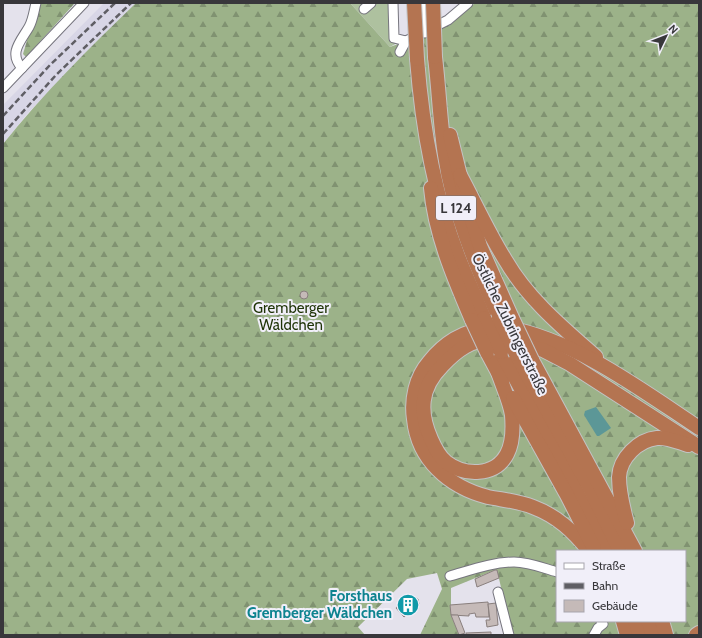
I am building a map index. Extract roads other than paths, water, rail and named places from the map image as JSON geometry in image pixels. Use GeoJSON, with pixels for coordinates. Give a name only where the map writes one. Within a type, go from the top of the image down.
{"type":"FeatureCollection","features":[{"type":"Feature","properties":{"kind":"highway"},"geometry":{"type":"LineString","coordinates":[[414,3],[417,59],[429,154],[433,208],[439,231],[457,284],[478,319],[494,352],[498,372],[512,413],[512,435],[507,454],[495,466],[480,473],[464,472],[445,461],[433,444],[426,429],[422,409],[426,390],[435,373],[458,351],[468,345],[485,340],[528,345],[570,364],[699,448]]}},
{"type":"Feature","properties":{"kind":"highway","name":"Östliche Zubringerstraße"},"geometry":{"type":"LineString","coordinates":[[433,3],[436,57],[445,155],[456,207],[470,250],[505,318],[516,354],[589,486],[620,550]]}},
{"type":"Feature","properties":{"kind":"highway"},"geometry":{"type":"LineString","coordinates":[[439,92],[467,204],[505,318],[532,360],[633,546]]}},
{"type":"Feature","properties":{"kind":"highway"},"geometry":{"type":"LineString","coordinates":[[460,175],[506,262],[536,301],[558,324],[615,374]]}},
{"type":"Feature","properties":{"kind":"highway"},"geometry":{"type":"LineString","coordinates":[[588,550],[566,525],[551,516],[533,507],[470,491],[446,479],[433,466],[423,452],[415,432],[412,407],[418,381],[428,363],[450,341],[481,328],[510,328],[538,336],[567,347],[615,374],[699,428]]}},
{"type":"Feature","properties":{"kind":"highway","name":"Östliche Zubringerstraße"},"geometry":{"type":"LineString","coordinates":[[494,352],[576,490],[606,550]]}},
{"type":"Feature","properties":{"kind":"highway"},"geometry":{"type":"LineString","coordinates":[[498,372],[567,495],[595,550]]}},
{"type":"Feature","properties":{"kind":"highway"},"geometry":{"type":"LineString","coordinates":[[633,546],[621,498],[619,476],[624,460],[640,444],[658,438],[676,441],[699,448]]}},
{"type":"Feature","properties":{"kind":"highway"},"geometry":{"type":"LineString","coordinates":[[623,622],[627,635]]}},
{"type":"Feature","properties":{"kind":"highway"},"geometry":{"type":"LineString","coordinates":[[635,622],[640,635]]}},
{"type":"Feature","properties":{"kind":"highway"},"geometry":{"type":"LineString","coordinates":[[649,622],[661,630]]}},
{"type":"Feature","properties":{"kind":"lane"},"geometry":{"type":"LineString","coordinates":[[22,68],[15,58],[16,50],[21,37],[29,26],[36,3]]}},
{"type":"Feature","properties":{"kind":"lane"},"geometry":{"type":"LineString","coordinates":[[3,88],[84,3]]}},
{"type":"Feature","properties":{"kind":"lane"},"geometry":{"type":"LineString","coordinates":[[393,3],[394,38],[406,41],[425,33],[448,20],[468,3]]}},
{"type":"Feature","properties":{"kind":"lane"},"geometry":{"type":"LineString","coordinates":[[424,3],[425,33]]}},
{"type":"Feature","properties":{"kind":"lane"},"geometry":{"type":"LineString","coordinates":[[400,52],[406,41]]}},
{"type":"Feature","properties":{"kind":"lane"},"geometry":{"type":"LineString","coordinates":[[450,576],[496,564],[516,562],[534,565],[556,572]]}},
{"type":"Feature","properties":{"kind":"lane"},"geometry":{"type":"LineString","coordinates":[[498,592],[509,635]]}},
{"type":"Feature","properties":{"kind":"lane"},"geometry":{"type":"LineString","coordinates":[[594,635],[598,628],[603,624],[602,622]]}},
{"type":"Feature","properties":{"kind":"railway"},"geometry":{"type":"LineString","coordinates":[[3,116],[50,65],[115,3]]}},
{"type":"Feature","properties":{"kind":"railway"},"geometry":{"type":"LineString","coordinates":[[3,134],[56,75],[131,3]]}},
{"type":"Feature","properties":{"kind":"place","name":"Forsthaus Gremberger Wäldchen"},"geometry":{"type":"Point","coordinates":[408,605]}},
{"type":"Feature","properties":{"kind":"park label","name":"Gremberger Wäldchen"},"geometry":{"type":"Point","coordinates":[291,316]}}]}
